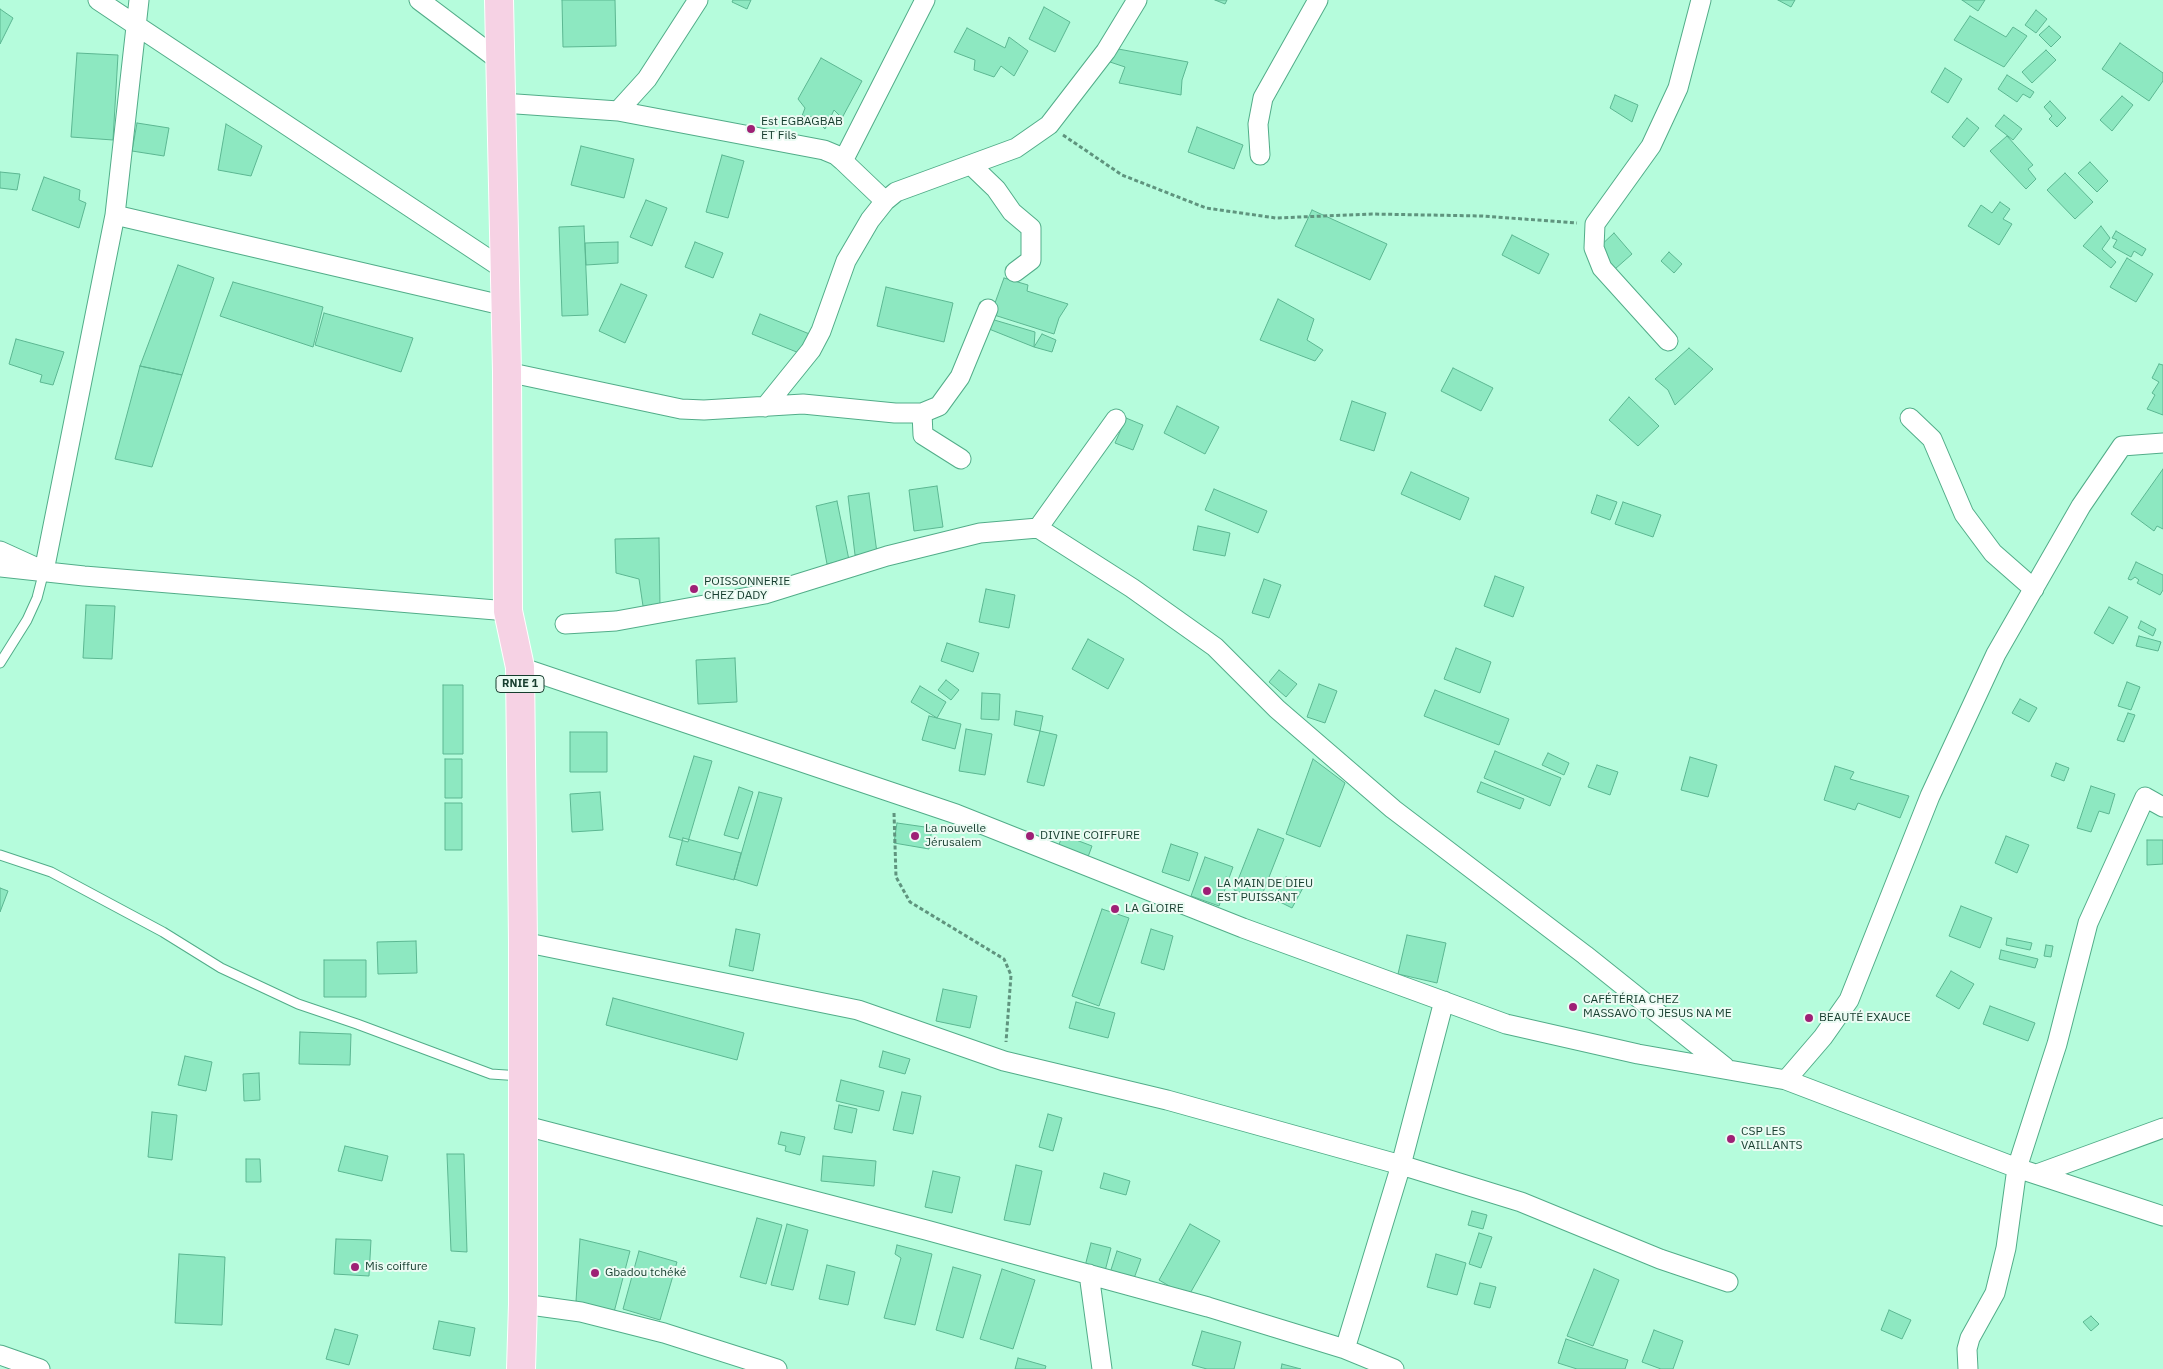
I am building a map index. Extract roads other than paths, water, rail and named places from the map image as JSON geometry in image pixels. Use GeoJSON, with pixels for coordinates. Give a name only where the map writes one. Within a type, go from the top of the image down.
{"type":"FeatureCollection","features":[{"type":"Feature","properties":{"kind":"highway","name":"RNIE 1"},"geometry":{"type":"LineString","coordinates":[[500,0],[507,372],[508,611],[520,667],[523,942],[523,1304],[521,1369]]}},
{"type":"Feature","properties":{"kind":"street"},"geometry":{"type":"LineString","coordinates":[[98,0],[505,270]]}},
{"type":"Feature","properties":{"kind":"street"},"geometry":{"type":"LineString","coordinates":[[44,571],[114,215],[139,0]]}},
{"type":"Feature","properties":{"kind":"street"},"geometry":{"type":"LineString","coordinates":[[420,0],[500,61]]}},
{"type":"Feature","properties":{"kind":"street"},"geometry":{"type":"LineString","coordinates":[[618,110],[647,79],[698,0]]}},
{"type":"Feature","properties":{"kind":"street"},"geometry":{"type":"LineString","coordinates":[[843,161],[925,0]]}},
{"type":"Feature","properties":{"kind":"street"},"geometry":{"type":"LineString","coordinates":[[765,407],[811,350],[846,261],[870,220],[885,200],[896,192],[1016,148],[1049,125],[1106,51],[1137,0]]}},
{"type":"Feature","properties":{"kind":"street"},"geometry":{"type":"LineString","coordinates":[[1260,155],[1258,124],[1264,98],[1318,0]]}},
{"type":"Feature","properties":{"kind":"street"},"geometry":{"type":"LineString","coordinates":[[1668,341],[1602,268],[1594,248],[1595,224],[1651,146],[1678,88],[1701,0]]}},
{"type":"Feature","properties":{"kind":"street"},"geometry":{"type":"LineString","coordinates":[[502,103],[618,110],[824,150],[836,155],[885,200]]}},
{"type":"Feature","properties":{"kind":"street"},"geometry":{"type":"LineString","coordinates":[[971,165],[996,189],[1012,212],[1031,228],[1031,260],[1015,272]]}},
{"type":"Feature","properties":{"kind":"street"},"geometry":{"type":"LineString","coordinates":[[114,215],[506,306]]}},
{"type":"Feature","properties":{"kind":"street"},"geometry":{"type":"LineString","coordinates":[[507,372],[681,409],[704,410],[803,404],[894,413],[922,413],[939,406],[960,377],[988,309]]}},
{"type":"Feature","properties":{"kind":"street"},"geometry":{"type":"LineString","coordinates":[[922,413],[923,435],[961,459]]}},
{"type":"Feature","properties":{"kind":"street"},"geometry":{"type":"LineString","coordinates":[[1910,418],[1932,439],[1964,514],[1993,553],[2034,589]]}},
{"type":"Feature","properties":{"kind":"street"},"geometry":{"type":"LineString","coordinates":[[1038,528],[1116,419]]}},
{"type":"Feature","properties":{"kind":"street"},"geometry":{"type":"LineString","coordinates":[[1786,1080],[1823,1037],[1849,1000],[1930,796],[1996,654],[2081,506],[2122,446],[2163,442]]}},
{"type":"Feature","properties":{"kind":"street"},"geometry":{"type":"LineString","coordinates":[[566,624],[616,621],[765,594],[887,556],[971,536],[1038,528],[1132,588],[1215,648],[1277,708],[1393,810],[1585,955],[1727,1068]]}},
{"type":"Feature","properties":{"kind":"street"},"geometry":{"type":"LineString","coordinates":[[0,552],[44,571]]}},
{"type":"Feature","properties":{"kind":"street"},"geometry":{"type":"LineString","coordinates":[[0,567],[508,611]]}},
{"type":"Feature","properties":{"kind":"street"},"geometry":{"type":"LineString","coordinates":[[520,667],[956,814],[1243,928],[1506,1024],[1638,1054],[1727,1068],[1786,1080],[2017,1168],[2163,1216]]}},
{"type":"Feature","properties":{"kind":"street"},"geometry":{"type":"LineString","coordinates":[[1968,1369],[1967,1349],[1970,1338],[1995,1293],[2006,1248],[2017,1168],[2057,1044],[2088,923],[2146,797],[2163,807]]}},
{"type":"Feature","properties":{"kind":"street"},"geometry":{"type":"LineString","coordinates":[[523,942],[858,1010],[1004,1060],[1167,1100],[1401,1165],[1521,1202],[1660,1259],[1728,1282]]}},
{"type":"Feature","properties":{"kind":"street"},"geometry":{"type":"LineString","coordinates":[[1345,1349],[1401,1165],[1444,1001]]}},
{"type":"Feature","properties":{"kind":"street"},"geometry":{"type":"LineString","coordinates":[[522,1125],[1208,1307],[1345,1349],[1394,1369]]}},
{"type":"Feature","properties":{"kind":"street"},"geometry":{"type":"LineString","coordinates":[[2036,1174],[2163,1128]]}},
{"type":"Feature","properties":{"kind":"street"},"geometry":{"type":"LineString","coordinates":[[1089,1274],[1102,1369]]}},
{"type":"Feature","properties":{"kind":"street"},"geometry":{"type":"LineString","coordinates":[[523,1304],[581,1312],[664,1333],[777,1369]]}},
{"type":"Feature","properties":{"kind":"street"},"geometry":{"type":"LineString","coordinates":[[0,1355],[40,1369]]}},
{"type":"Feature","properties":{"kind":"lane"},"geometry":{"type":"LineString","coordinates":[[0,663],[27,620],[37,598],[44,571]]}},
{"type":"Feature","properties":{"kind":"lane"},"geometry":{"type":"LineString","coordinates":[[0,855],[51,872],[163,932],[221,968],[298,1004],[491,1074],[522,1076]]}},
{"type":"Feature","properties":{"kind":"place","name":"Est EGBAGBAB ET Fils"},"geometry":{"type":"Point","coordinates":[751,129]}},
{"type":"Feature","properties":{"kind":"place","name":"POISSONNERIE CHEZ DADY"},"geometry":{"type":"Point","coordinates":[694,589]}},
{"type":"Feature","properties":{"kind":"place","name":"La nouvelle Jérusalem"},"geometry":{"type":"Point","coordinates":[915,836]}},
{"type":"Feature","properties":{"kind":"place","name":"DIVINE COIFFURE"},"geometry":{"type":"Point","coordinates":[1030,836]}},
{"type":"Feature","properties":{"kind":"place","name":"LA MAIN DE DIEU EST PUISSANT"},"geometry":{"type":"Point","coordinates":[1207,891]}},
{"type":"Feature","properties":{"kind":"place","name":"LA GLOIRE"},"geometry":{"type":"Point","coordinates":[1115,909]}},
{"type":"Feature","properties":{"kind":"place","name":"CAFÉTÉRIA CHEZ MASSAVO TO JESUS NA ME"},"geometry":{"type":"Point","coordinates":[1573,1007]}},
{"type":"Feature","properties":{"kind":"place","name":"BEAUTÉ EXAUCE"},"geometry":{"type":"Point","coordinates":[1809,1018]}},
{"type":"Feature","properties":{"kind":"place","name":"CSP LES VAILLANTS"},"geometry":{"type":"Point","coordinates":[1731,1139]}},
{"type":"Feature","properties":{"kind":"place","name":"Mis coiffure"},"geometry":{"type":"Point","coordinates":[355,1267]}},
{"type":"Feature","properties":{"kind":"place","name":"Gbadou tchéké"},"geometry":{"type":"Point","coordinates":[595,1273]}}]}
